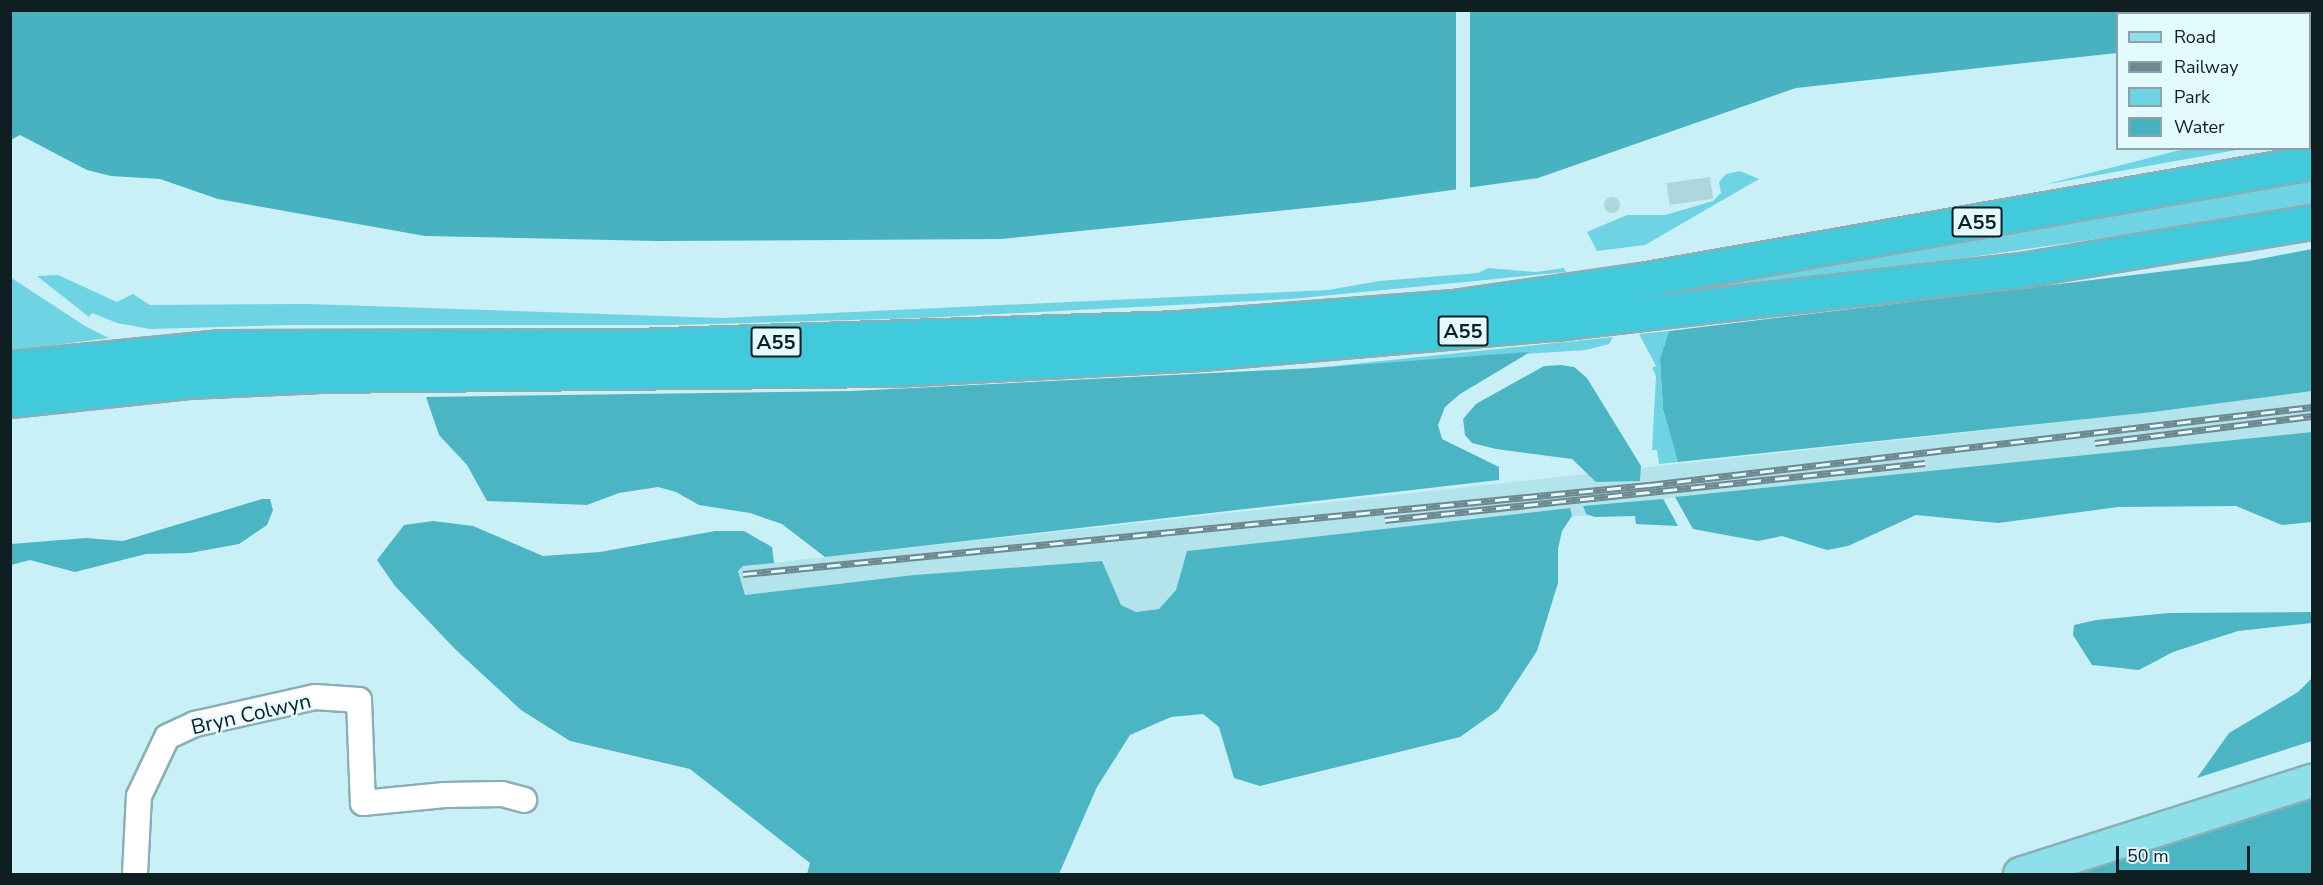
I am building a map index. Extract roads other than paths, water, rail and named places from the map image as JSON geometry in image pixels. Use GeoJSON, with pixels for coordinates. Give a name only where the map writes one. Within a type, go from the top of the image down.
{"type":"FeatureCollection","features":[{"type":"Feature","properties":{"kind":"highway","name":"A55"},"geometry":{"type":"LineString","coordinates":[[10,368],[219,347],[636,346],[1180,328],[1454,307],[1641,280],[2313,162]]}},
{"type":"Feature","properties":{"kind":"highway","name":"A55"},"geometry":{"type":"LineString","coordinates":[[10,400],[188,381],[320,375],[895,369],[1203,352],[1556,323],[2027,269],[2313,222]]}},
{"type":"Feature","properties":{"kind":"main road"},"geometry":{"type":"LineString","coordinates":[[2020,874],[2313,781]]}},
{"type":"Feature","properties":{"kind":"street","name":"Bryn Colwyn"},"geometry":{"type":"LineString","coordinates":[[135,874],[139,796],[167,737],[195,724],[315,697],[359,700],[363,803],[445,795],[502,794],[524,800]]}},
{"type":"Feature","properties":{"kind":"water"},"geometry":{"type":"Polygon","coordinates":[[[11,11],[2312,11],[2311,26],[2311,12],[2116,12],[2116,53],[1796,88],[1538,178],[1365,202],[1002,239],[656,241],[425,236],[218,199],[160,179],[111,176],[87,170],[20,135],[11,140],[11,11]]]}},
{"type":"Feature","properties":{"kind":"railway"},"geometry":{"type":"LineString","coordinates":[[743,574],[1649,485],[2312,407]]}},
{"type":"Feature","properties":{"kind":"railway"},"geometry":{"type":"LineString","coordinates":[[2095,443],[2312,416]]}},
{"type":"Feature","properties":{"kind":"railway"},"geometry":{"type":"LineString","coordinates":[[1385,520],[1925,463]]}}]}
